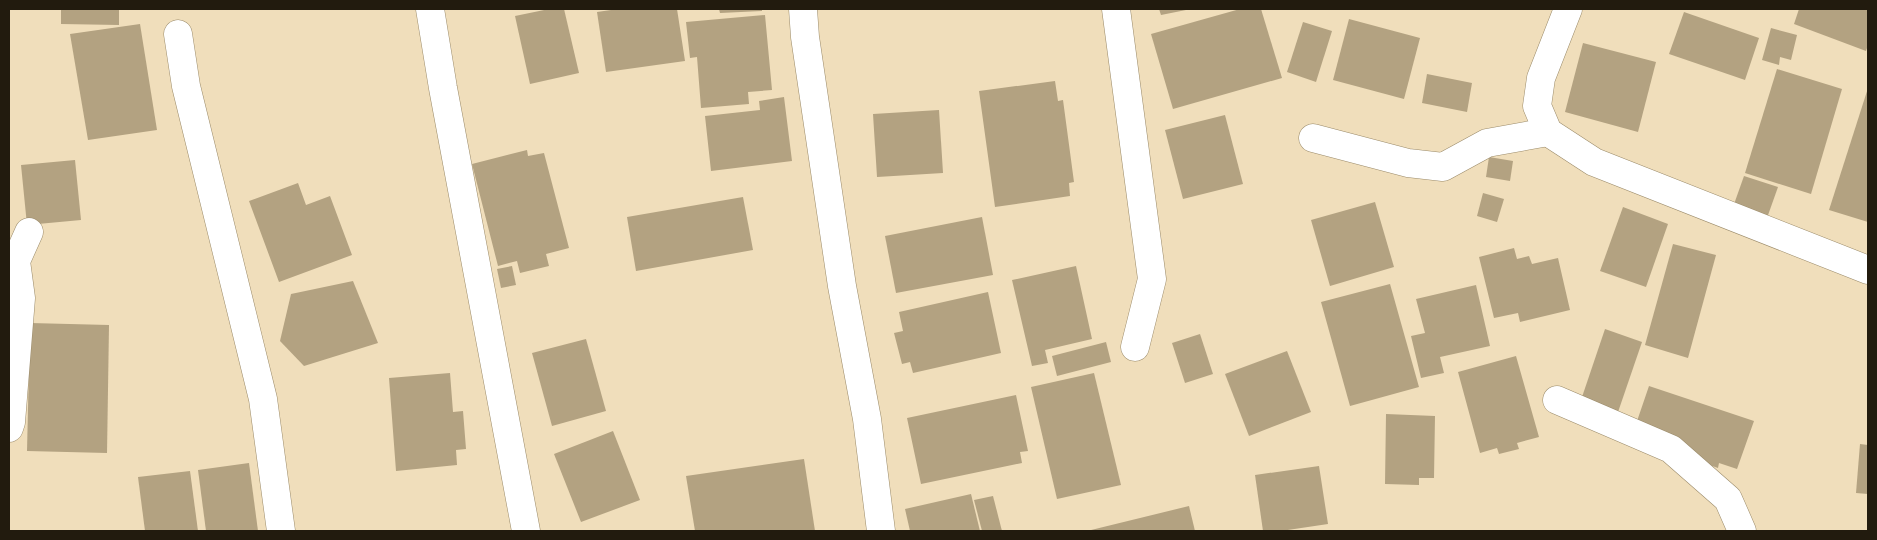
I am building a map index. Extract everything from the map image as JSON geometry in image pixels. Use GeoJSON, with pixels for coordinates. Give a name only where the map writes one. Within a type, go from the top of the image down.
{"type":"FeatureCollection","features":[{"type":"Feature","properties":{"kind":"street"},"geometry":{"type":"LineString","coordinates":[[430,9],[443,88],[526,531]]}},
{"type":"Feature","properties":{"kind":"street"},"geometry":{"type":"LineString","coordinates":[[803,9],[805,37],[842,286],[867,419],[881,531]]}},
{"type":"Feature","properties":{"kind":"street"},"geometry":{"type":"LineString","coordinates":[[1116,9],[1152,279],[1135,347]]}},
{"type":"Feature","properties":{"kind":"street"},"geometry":{"type":"LineString","coordinates":[[1568,9],[1541,78],[1537,106],[1548,132],[1594,162],[1868,270]]}},
{"type":"Feature","properties":{"kind":"street"},"geometry":{"type":"LineString","coordinates":[[178,34],[186,86],[262,399],[281,531]]}},
{"type":"Feature","properties":{"kind":"street"},"geometry":{"type":"LineString","coordinates":[[1313,138],[1408,163],[1443,167],[1488,143],[1548,132]]}},
{"type":"Feature","properties":{"kind":"street"},"geometry":{"type":"LineString","coordinates":[[9,428],[21,298],[12,261],[29,232]]}},
{"type":"Feature","properties":{"kind":"street"},"geometry":{"type":"LineString","coordinates":[[1558,400],[1671,449],[1728,498],[1742,531]]}},
{"type":"Feature","properties":{"kind":"building"},"geometry":{"type":"Polygon","coordinates":[[[61,9],[119,9],[119,25],[61,24],[61,9]]]}},
{"type":"Feature","properties":{"kind":"building"},"geometry":{"type":"Polygon","coordinates":[[[549,9],[564,9],[579,73],[530,84],[515,16],[549,9]]]}},
{"type":"Feature","properties":{"kind":"building"},"geometry":{"type":"Polygon","coordinates":[[[618,9],[677,9],[685,61],[606,72],[597,12],[618,9]]]}},
{"type":"Feature","properties":{"kind":"building"},"geometry":{"type":"Polygon","coordinates":[[[719,9],[762,9],[762,11],[720,13],[719,9]]]}},
{"type":"Feature","properties":{"kind":"building"},"geometry":{"type":"Polygon","coordinates":[[[1159,9],[1186,9],[1186,10],[1161,15],[1159,9]]]}},
{"type":"Feature","properties":{"kind":"building"},"geometry":{"type":"Polygon","coordinates":[[[1240,9],[1261,9],[1282,78],[1173,109],[1151,34],[1240,9]]]}},
{"type":"Feature","properties":{"kind":"building"},"geometry":{"type":"Polygon","coordinates":[[[1799,9],[1868,9],[1868,45],[1866,51],[1794,24],[1799,9]]]}},
{"type":"Feature","properties":{"kind":"building"},"geometry":{"type":"Polygon","coordinates":[[[1684,12],[1759,38],[1745,80],[1669,54],[1684,12]]]}},
{"type":"Feature","properties":{"kind":"building"},"geometry":{"type":"Polygon","coordinates":[[[765,15],[772,90],[748,92],[749,104],[701,108],[697,57],[690,58],[686,22],[765,15]]]}},
{"type":"Feature","properties":{"kind":"building"},"geometry":{"type":"Polygon","coordinates":[[[1349,19],[1420,38],[1404,99],[1333,80],[1349,19]]]}},
{"type":"Feature","properties":{"kind":"building"},"geometry":{"type":"Polygon","coordinates":[[[1303,22],[1332,31],[1316,82],[1287,72],[1303,22]]]}},
{"type":"Feature","properties":{"kind":"building"},"geometry":{"type":"Polygon","coordinates":[[[140,24],[157,130],[88,140],[70,34],[140,24]]]}},
{"type":"Feature","properties":{"kind":"building"},"geometry":{"type":"Polygon","coordinates":[[[1771,28],[1797,35],[1791,60],[1780,57],[1779,65],[1762,60],[1771,28]]]}},
{"type":"Feature","properties":{"kind":"building"},"geometry":{"type":"Polygon","coordinates":[[[1583,43],[1656,62],[1638,132],[1565,112],[1583,43]]]}},
{"type":"Feature","properties":{"kind":"building"},"geometry":{"type":"Polygon","coordinates":[[[1777,69],[1842,89],[1811,194],[1745,173],[1777,69]]]}},
{"type":"Feature","properties":{"kind":"building"},"geometry":{"type":"Polygon","coordinates":[[[1427,74],[1472,83],[1467,112],[1422,103],[1427,74]]]}},
{"type":"Feature","properties":{"kind":"building"},"geometry":{"type":"Polygon","coordinates":[[[1055,81],[1058,101],[1063,100],[1074,182],[1069,183],[1070,196],[995,207],[979,91],[1055,81]]]}},
{"type":"Feature","properties":{"kind":"building"},"geometry":{"type":"Polygon","coordinates":[[[1868,88],[1868,222],[1829,210],[1868,88]]]}},
{"type":"Feature","properties":{"kind":"building"},"geometry":{"type":"Polygon","coordinates":[[[784,97],[792,161],[711,171],[705,116],[760,110],[759,101],[784,97]]]}},
{"type":"Feature","properties":{"kind":"building"},"geometry":{"type":"Polygon","coordinates":[[[939,110],[943,173],[877,177],[873,114],[939,110]]]}},
{"type":"Feature","properties":{"kind":"building"},"geometry":{"type":"Polygon","coordinates":[[[1225,115],[1243,184],[1183,199],[1165,130],[1225,115]]]}},
{"type":"Feature","properties":{"kind":"building"},"geometry":{"type":"Polygon","coordinates":[[[527,150],[528,156],[544,153],[569,248],[546,254],[549,266],[520,273],[517,261],[498,266],[472,164],[527,150]]]}},
{"type":"Feature","properties":{"kind":"building"},"geometry":{"type":"Polygon","coordinates":[[[1489,157],[1513,161],[1510,181],[1486,177],[1489,157]]]}},
{"type":"Feature","properties":{"kind":"building"},"geometry":{"type":"Polygon","coordinates":[[[75,160],[81,220],[27,225],[21,165],[75,160]]]}},
{"type":"Feature","properties":{"kind":"building"},"geometry":{"type":"Polygon","coordinates":[[[1744,176],[1778,187],[1767,218],[1733,207],[1744,176]]]}},
{"type":"Feature","properties":{"kind":"building"},"geometry":{"type":"Polygon","coordinates":[[[298,183],[306,205],[330,196],[352,255],[279,282],[249,201],[298,183]]]}},
{"type":"Feature","properties":{"kind":"building"},"geometry":{"type":"Polygon","coordinates":[[[1483,193],[1504,199],[1497,222],[1477,216],[1483,193]]]}},
{"type":"Feature","properties":{"kind":"building"},"geometry":{"type":"Polygon","coordinates":[[[743,197],[753,250],[636,271],[627,217],[743,197]]]}},
{"type":"Feature","properties":{"kind":"building"},"geometry":{"type":"Polygon","coordinates":[[[1375,202],[1394,267],[1330,286],[1311,220],[1375,202]]]}},
{"type":"Feature","properties":{"kind":"building"},"geometry":{"type":"Polygon","coordinates":[[[1623,207],[1668,224],[1646,287],[1600,271],[1623,207]]]}},
{"type":"Feature","properties":{"kind":"building"},"geometry":{"type":"Polygon","coordinates":[[[982,217],[993,275],[896,293],[885,236],[982,217]]]}},
{"type":"Feature","properties":{"kind":"building"},"geometry":{"type":"Polygon","coordinates":[[[1673,244],[1716,255],[1688,358],[1645,345],[1673,244]]]}},
{"type":"Feature","properties":{"kind":"building"},"geometry":{"type":"Polygon","coordinates":[[[1514,248],[1517,259],[1529,256],[1532,264],[1558,258],[1570,310],[1520,322],[1518,313],[1494,318],[1479,257],[1514,248]]]}},
{"type":"Feature","properties":{"kind":"building"},"geometry":{"type":"Polygon","coordinates":[[[512,266],[516,285],[501,288],[497,269],[512,266]]]}},
{"type":"Feature","properties":{"kind":"building"},"geometry":{"type":"Polygon","coordinates":[[[1076,266],[1092,339],[1045,350],[1048,363],[1032,366],[1012,280],[1076,266]]]}},
{"type":"Feature","properties":{"kind":"building"},"geometry":{"type":"Polygon","coordinates":[[[353,281],[378,343],[304,366],[280,341],[291,294],[353,281]]]}},
{"type":"Feature","properties":{"kind":"building"},"geometry":{"type":"Polygon","coordinates":[[[1390,284],[1419,387],[1350,406],[1321,302],[1390,284]]]}},
{"type":"Feature","properties":{"kind":"building"},"geometry":{"type":"Polygon","coordinates":[[[1476,285],[1490,346],[1440,357],[1444,373],[1421,378],[1411,336],[1425,333],[1416,299],[1476,285]]]}},
{"type":"Feature","properties":{"kind":"building"},"geometry":{"type":"Polygon","coordinates":[[[988,292],[1001,353],[913,373],[910,362],[902,364],[894,333],[903,331],[899,312],[988,292]]]}},
{"type":"Feature","properties":{"kind":"building"},"geometry":{"type":"Polygon","coordinates":[[[30,323],[109,325],[107,453],[27,451],[30,323]]]}},
{"type":"Feature","properties":{"kind":"building"},"geometry":{"type":"Polygon","coordinates":[[[1605,329],[1642,342],[1617,415],[1580,403],[1605,329]]]}},
{"type":"Feature","properties":{"kind":"building"},"geometry":{"type":"Polygon","coordinates":[[[1200,334],[1213,374],[1185,383],[1172,343],[1200,334]]]}},
{"type":"Feature","properties":{"kind":"building"},"geometry":{"type":"Polygon","coordinates":[[[586,339],[606,411],[552,426],[532,353],[586,339]]]}},
{"type":"Feature","properties":{"kind":"building"},"geometry":{"type":"Polygon","coordinates":[[[1106,342],[1111,362],[1057,376],[1052,356],[1106,342]]]}},
{"type":"Feature","properties":{"kind":"building"},"geometry":{"type":"Polygon","coordinates":[[[1287,351],[1311,412],[1249,436],[1225,374],[1287,351]]]}},
{"type":"Feature","properties":{"kind":"building"},"geometry":{"type":"Polygon","coordinates":[[[1516,356],[1539,437],[1517,443],[1519,449],[1499,454],[1497,448],[1480,453],[1458,372],[1516,356]]]}},
{"type":"Feature","properties":{"kind":"building"},"geometry":{"type":"Polygon","coordinates":[[[450,373],[453,412],[463,411],[466,449],[456,450],[457,465],[396,471],[389,378],[450,373]]]}},
{"type":"Feature","properties":{"kind":"building"},"geometry":{"type":"Polygon","coordinates":[[[1094,373],[1121,485],[1057,499],[1031,387],[1094,373]]]}},
{"type":"Feature","properties":{"kind":"building"},"geometry":{"type":"Polygon","coordinates":[[[1649,386],[1754,421],[1737,469],[1719,463],[1718,468],[1687,457],[1690,447],[1635,427],[1649,386]]]}},
{"type":"Feature","properties":{"kind":"building"},"geometry":{"type":"Polygon","coordinates":[[[1016,395],[1028,451],[1020,452],[1022,463],[921,484],[907,418],[1016,395]]]}},
{"type":"Feature","properties":{"kind":"building"},"geometry":{"type":"Polygon","coordinates":[[[1386,414],[1435,416],[1434,478],[1419,478],[1419,485],[1385,484],[1386,414]]]}},
{"type":"Feature","properties":{"kind":"building"},"geometry":{"type":"Polygon","coordinates":[[[613,431],[640,500],[581,522],[554,454],[613,431]]]}},
{"type":"Feature","properties":{"kind":"building"},"geometry":{"type":"Polygon","coordinates":[[[1860,444],[1868,445],[1868,494],[1856,493],[1860,444]]]}},
{"type":"Feature","properties":{"kind":"building"},"geometry":{"type":"Polygon","coordinates":[[[804,459],[815,531],[695,531],[686,476],[804,459]]]}},
{"type":"Feature","properties":{"kind":"building"},"geometry":{"type":"Polygon","coordinates":[[[249,463],[258,531],[206,531],[198,470],[249,463]]]}},
{"type":"Feature","properties":{"kind":"building"},"geometry":{"type":"Polygon","coordinates":[[[1319,466],[1328,524],[1281,531],[1263,531],[1255,475],[1319,466]]]}},
{"type":"Feature","properties":{"kind":"building"},"geometry":{"type":"Polygon","coordinates":[[[190,471],[198,531],[145,531],[138,477],[190,471]]]}},
{"type":"Feature","properties":{"kind":"building"},"geometry":{"type":"Polygon","coordinates":[[[971,494],[980,531],[910,531],[905,509],[971,494]]]}},
{"type":"Feature","properties":{"kind":"building"},"geometry":{"type":"Polygon","coordinates":[[[993,496],[1002,531],[982,531],[974,500],[993,496]]]}},
{"type":"Feature","properties":{"kind":"building"},"geometry":{"type":"Polygon","coordinates":[[[1189,506],[1195,531],[1087,531],[1189,506]]]}}]}
